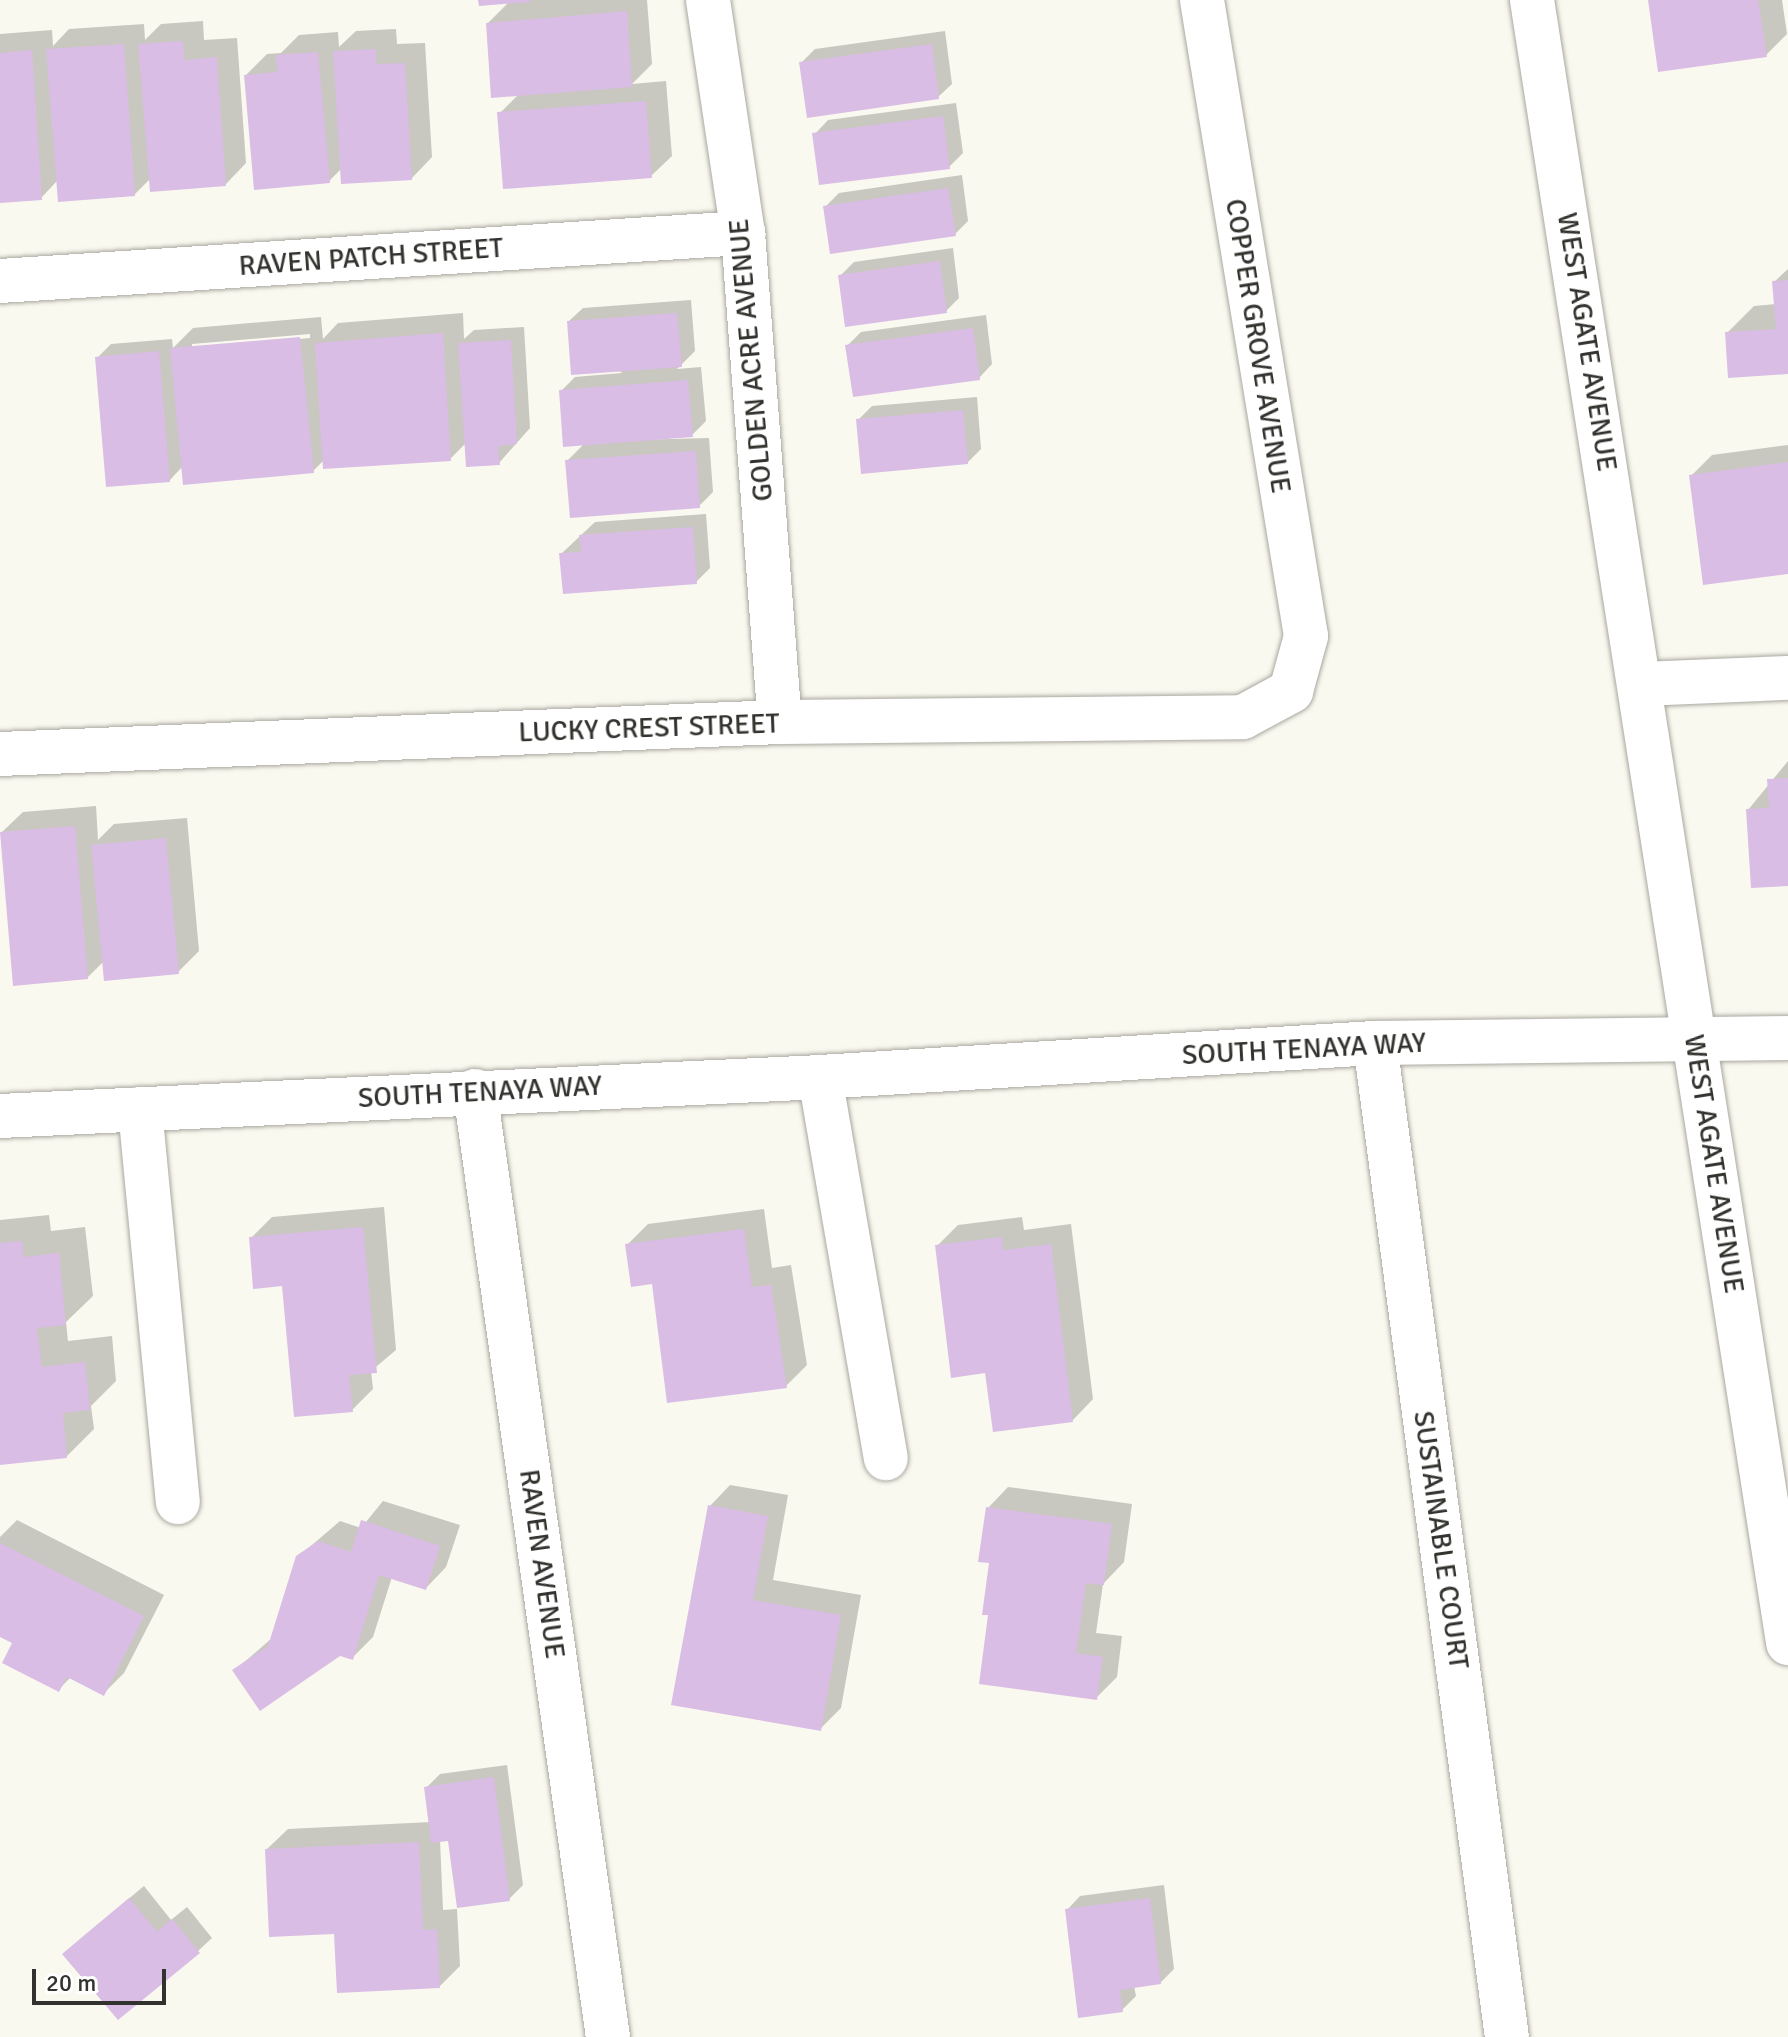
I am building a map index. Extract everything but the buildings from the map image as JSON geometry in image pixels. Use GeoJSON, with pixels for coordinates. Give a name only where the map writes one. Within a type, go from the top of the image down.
{"type":"FeatureCollection","features":[{"type":"Feature","properties":{"kind":"street","name":"GOLDEN ACRE AVENUE"},"geometry":{"type":"LineString","coordinates":[[708,0],[743,233],[780,722]]}},
{"type":"Feature","properties":{"kind":"street","name":"COPPER GROVE AVENUE"},"geometry":{"type":"LineString","coordinates":[[1202,0],[1306,636],[1291,691]]}},
{"type":"Feature","properties":{"kind":"street","name":"WEST AGATE AVENUE"},"geometry":{"type":"LineString","coordinates":[[1532,0],[1642,684],[1788,1643]]}},
{"type":"Feature","properties":{"kind":"street","name":"RAVEN PATCH STREET"},"geometry":{"type":"LineString","coordinates":[[0,281],[743,233]]}},
{"type":"Feature","properties":{"kind":"street"},"geometry":{"type":"LineString","coordinates":[[1642,684],[1788,678]]}},
{"type":"Feature","properties":{"kind":"street","name":"LUCKY CREST STREET"},"geometry":{"type":"LineString","coordinates":[[0,754],[780,722],[1243,717],[1291,691]]}},
{"type":"Feature","properties":{"kind":"street","name":"SOUTH TENAYA WAY"},"geometry":{"type":"LineString","coordinates":[[0,1116],[475,1091],[820,1077],[1375,1043],[1788,1038]]}},
{"type":"Feature","properties":{"kind":"street","name":"SUSTAINABLE COURT"},"geometry":{"type":"LineString","coordinates":[[1375,1043],[1507,2037]]}},
{"type":"Feature","properties":{"kind":"street"},"geometry":{"type":"LineString","coordinates":[[820,1077],[886,1458]]}},
{"type":"Feature","properties":{"kind":"street","name":"RAVEN AVENUE"},"geometry":{"type":"LineString","coordinates":[[475,1091],[608,2037]]}},
{"type":"Feature","properties":{"kind":"street"},"geometry":{"type":"LineString","coordinates":[[140,1109],[178,1502]]}}]}
